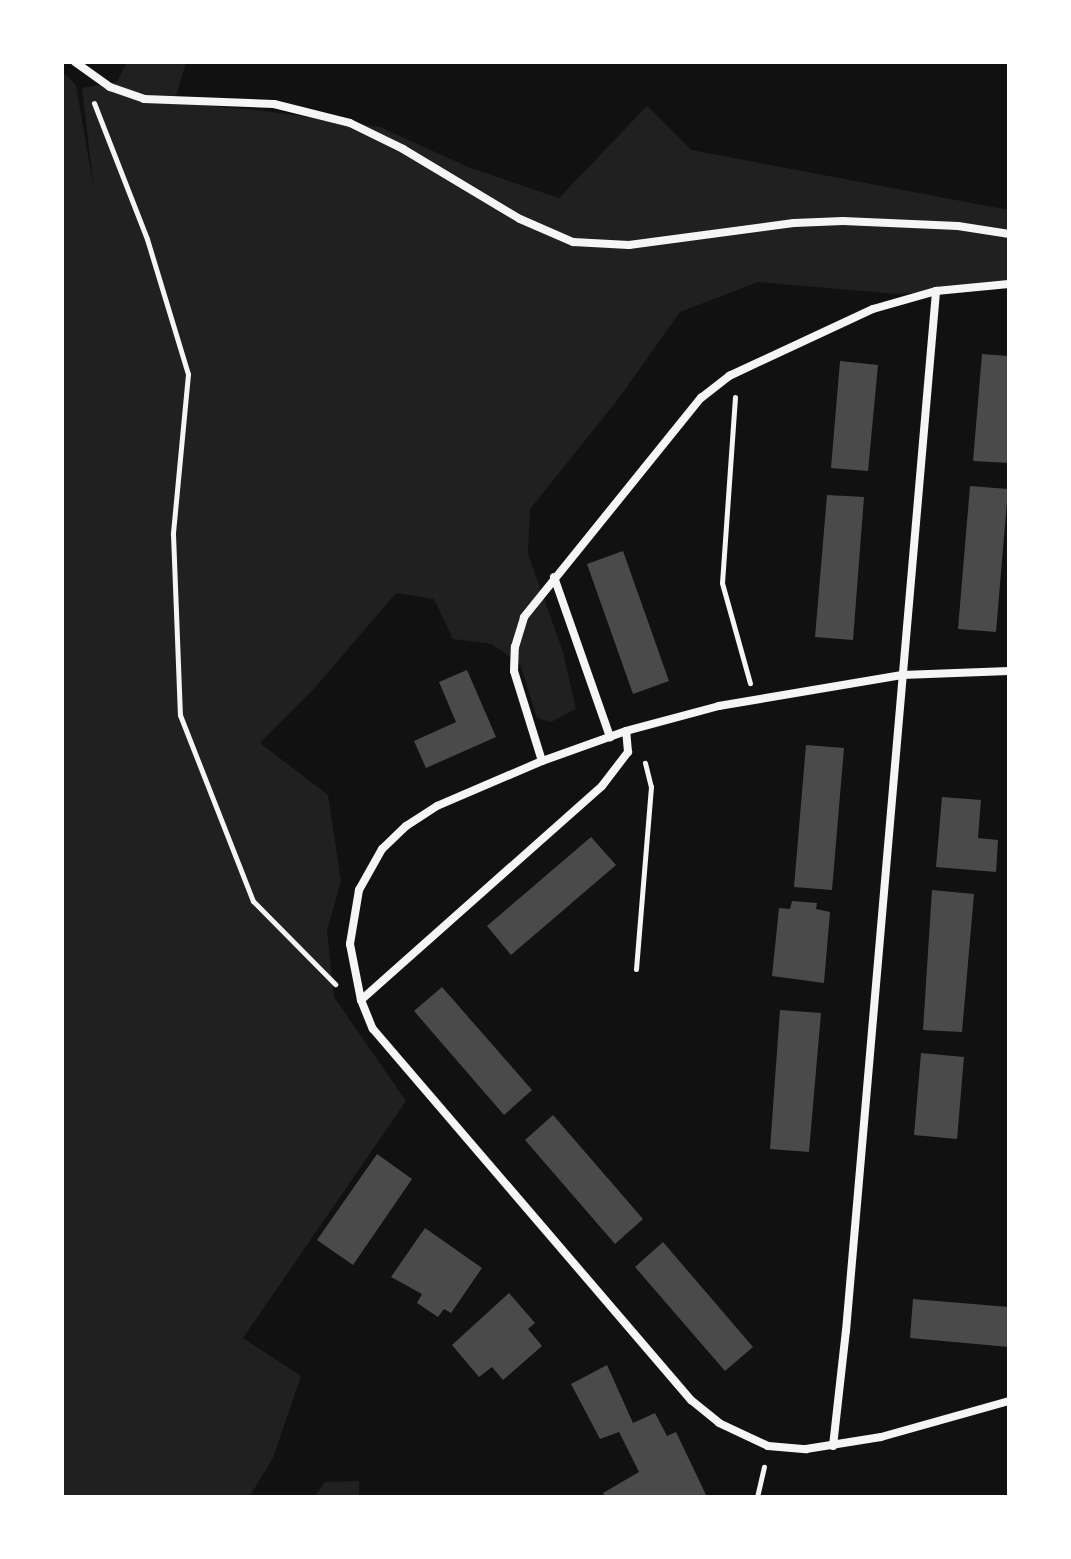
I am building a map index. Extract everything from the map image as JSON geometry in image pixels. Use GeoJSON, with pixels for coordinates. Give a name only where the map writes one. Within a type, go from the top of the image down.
{"type":"FeatureCollection","features":[{"type":"Feature","properties":{"kind":"street"},"geometry":{"type":"LineString","coordinates":[[75,62],[110,87],[144,99],[274,104],[350,123],[403,149],[520,219],[573,242],[641,245],[794,223],[843,221],[946,225],[1009,234]]}},
{"type":"Feature","properties":{"kind":"street"},"geometry":{"type":"LineString","coordinates":[[542,761],[518,691],[515,647],[524,617],[701,398],[737,372],[873,309],[936,291],[1009,284]]}},
{"type":"Feature","properties":{"kind":"street"},"geometry":{"type":"LineString","coordinates":[[833,1446],[848,1316],[936,291]]}},
{"type":"Feature","properties":{"kind":"street"},"geometry":{"type":"LineString","coordinates":[[554,577],[610,737]]}},
{"type":"Feature","properties":{"kind":"street"},"geometry":{"type":"LineString","coordinates":[[1009,671],[902,675],[755,700],[626,731],[542,761],[437,806],[406,826],[382,849],[359,890],[350,944],[361,1000],[373,1029],[691,1400],[719,1423],[768,1446],[806,1449],[881,1437],[1009,1401]]}},
{"type":"Feature","properties":{"kind":"street"},"geometry":{"type":"LineString","coordinates":[[361,1000],[602,786],[628,752],[626,731]]}},
{"type":"Feature","properties":{"kind":"path"},"geometry":{"type":"LineString","coordinates":[[88,90],[147,239],[188,374],[173,534],[180,715],[253,901],[366,1016]]}},
{"type":"Feature","properties":{"kind":"path"},"geometry":{"type":"LineString","coordinates":[[737,372],[722,583],[755,700]]}},
{"type":"Feature","properties":{"kind":"path"},"geometry":{"type":"LineString","coordinates":[[628,752],[646,764],[651,777],[636,969]]}},
{"type":"Feature","properties":{"kind":"path"},"geometry":{"type":"LineString","coordinates":[[757,1497],[768,1446]]}},
{"type":"Feature","properties":{"kind":"shaded area"},"geometry":{"type":"Polygon","coordinates":[[[127,62],[186,62],[174,103],[257,110],[380,127],[468,167],[559,198],[647,106],[691,150],[1009,210],[1009,287],[896,294],[758,282],[680,312],[619,398],[530,509],[528,554],[563,652],[576,709],[551,722],[537,718],[520,664],[492,644],[453,639],[434,599],[396,593],[312,691],[260,743],[328,795],[341,881],[327,931],[334,997],[406,1101],[243,1338],[301,1376],[273,1458],[249,1497],[62,1497],[62,72],[76,85],[94,190],[82,88],[117,82],[127,62]]]}},
{"type":"Feature","properties":{"kind":"shaded area"},"geometry":{"type":"Polygon","coordinates":[[[359,1481],[359,1497],[314,1497],[325,1482],[359,1481]]]}},
{"type":"Feature","properties":{"kind":"building"},"geometry":{"type":"Polygon","coordinates":[[[982,354],[1009,356],[1009,463],[973,461],[982,354]]]}},
{"type":"Feature","properties":{"kind":"building"},"geometry":{"type":"Polygon","coordinates":[[[840,361],[878,365],[868,471],[831,468],[840,361]]]}},
{"type":"Feature","properties":{"kind":"building"},"geometry":{"type":"Polygon","coordinates":[[[970,486],[1008,489],[996,632],[958,629],[970,486]]]}},
{"type":"Feature","properties":{"kind":"building"},"geometry":{"type":"Polygon","coordinates":[[[827,495],[864,497],[853,640],[815,637],[827,495]]]}},
{"type":"Feature","properties":{"kind":"building"},"geometry":{"type":"Polygon","coordinates":[[[623,551],[669,681],[633,694],[587,564],[623,551]]]}},
{"type":"Feature","properties":{"kind":"building"},"geometry":{"type":"Polygon","coordinates":[[[467,670],[496,737],[426,768],[414,741],[456,722],[439,682],[467,670]]]}},
{"type":"Feature","properties":{"kind":"building"},"geometry":{"type":"Polygon","coordinates":[[[806,745],[844,748],[832,890],[794,887],[806,745]]]}},
{"type":"Feature","properties":{"kind":"building"},"geometry":{"type":"Polygon","coordinates":[[[942,797],[981,800],[978,838],[998,840],[996,872],[936,867],[942,797]]]}},
{"type":"Feature","properties":{"kind":"building"},"geometry":{"type":"Polygon","coordinates":[[[591,837],[616,865],[511,955],[487,926],[591,837]]]}},
{"type":"Feature","properties":{"kind":"building"},"geometry":{"type":"Polygon","coordinates":[[[932,890],[974,894],[962,1032],[923,1030],[932,890]]]}},
{"type":"Feature","properties":{"kind":"building"},"geometry":{"type":"Polygon","coordinates":[[[792,901],[817,903],[816,909],[830,912],[824,983],[772,976],[779,908],[790,909],[792,901]]]}},
{"type":"Feature","properties":{"kind":"building"},"geometry":{"type":"Polygon","coordinates":[[[442,987],[532,1090],[504,1115],[414,1011],[442,987]]]}},
{"type":"Feature","properties":{"kind":"building"},"geometry":{"type":"Polygon","coordinates":[[[780,1010],[821,1013],[809,1152],[770,1149],[780,1010]]]}},
{"type":"Feature","properties":{"kind":"building"},"geometry":{"type":"Polygon","coordinates":[[[921,1053],[964,1057],[957,1139],[914,1135],[921,1053]]]}},
{"type":"Feature","properties":{"kind":"building"},"geometry":{"type":"Polygon","coordinates":[[[553,1115],[643,1219],[615,1244],[525,1140],[553,1115]]]}},
{"type":"Feature","properties":{"kind":"building"},"geometry":{"type":"Polygon","coordinates":[[[377,1154],[412,1179],[353,1265],[317,1240],[377,1154]]]}},
{"type":"Feature","properties":{"kind":"building"},"geometry":{"type":"Polygon","coordinates":[[[425,1228],[482,1268],[451,1313],[444,1309],[438,1317],[417,1303],[422,1294],[391,1277],[425,1228]]]}},
{"type":"Feature","properties":{"kind":"building"},"geometry":{"type":"Polygon","coordinates":[[[663,1242],[753,1347],[725,1371],[635,1267],[663,1242]]]}},
{"type":"Feature","properties":{"kind":"building"},"geometry":{"type":"Polygon","coordinates":[[[509,1293],[535,1323],[528,1329],[542,1346],[503,1380],[492,1367],[479,1377],[452,1345],[509,1293]]]}},
{"type":"Feature","properties":{"kind":"building"},"geometry":{"type":"Polygon","coordinates":[[[913,1299],[1009,1307],[1009,1347],[910,1338],[913,1299]]]}},
{"type":"Feature","properties":{"kind":"building"},"geometry":{"type":"Polygon","coordinates":[[[607,1365],[633,1423],[655,1413],[667,1436],[676,1432],[707,1497],[605,1497],[603,1493],[639,1472],[619,1432],[600,1439],[571,1384],[607,1365]]]}}]}
